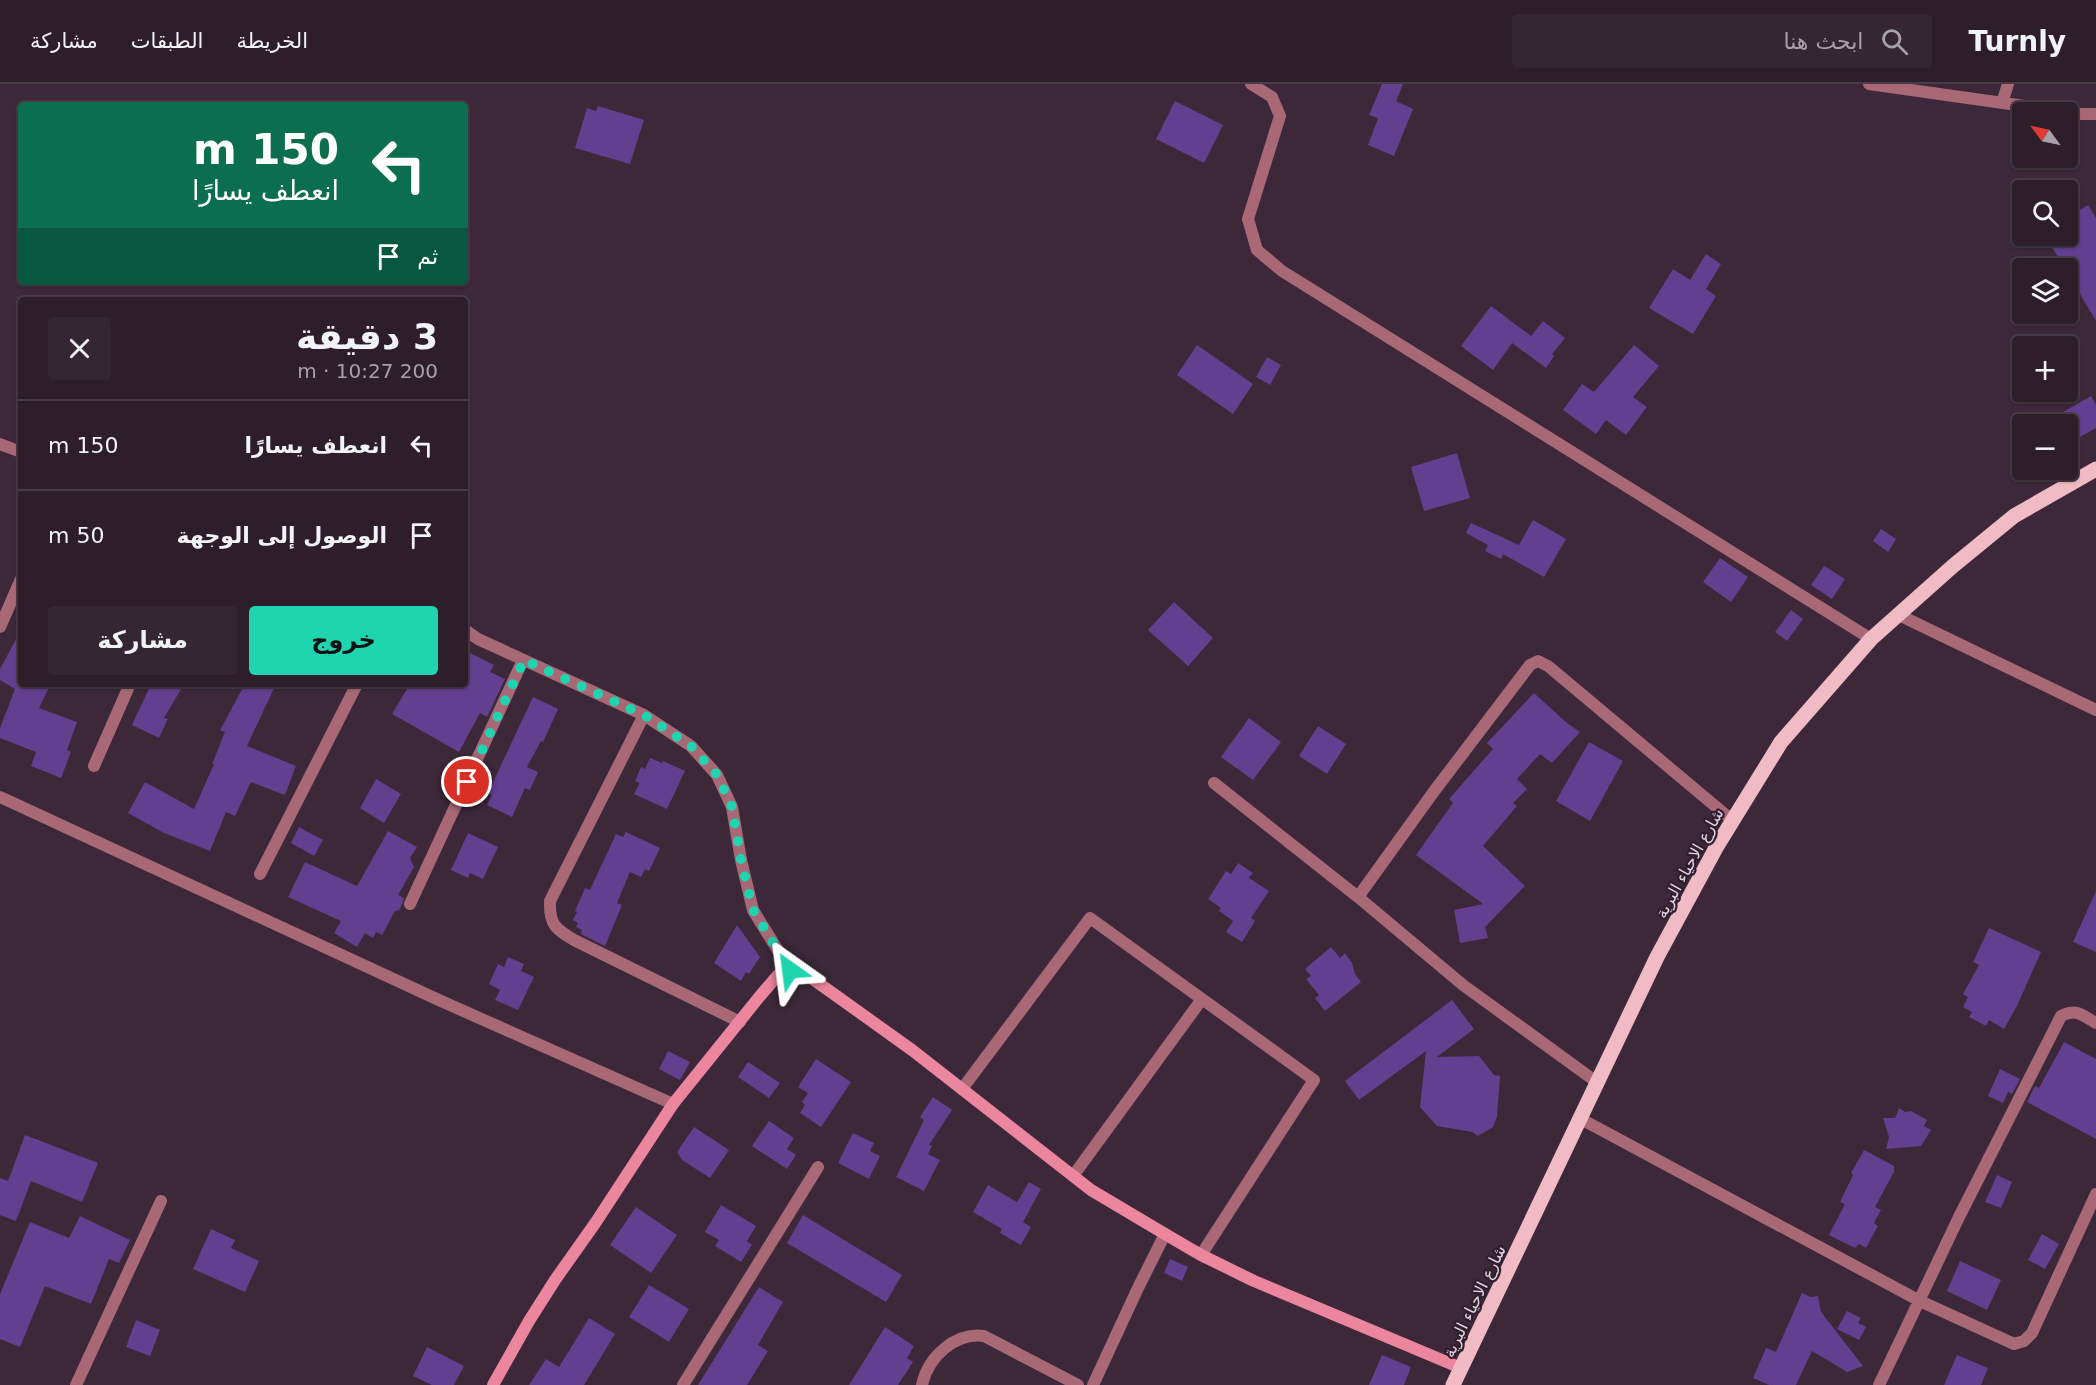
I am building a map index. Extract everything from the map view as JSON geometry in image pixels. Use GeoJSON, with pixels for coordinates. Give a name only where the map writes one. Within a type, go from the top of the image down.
{"type":"FeatureCollection","features":[{"type":"Feature","properties":{"kind":"main road","name":"شارع الاحياء البرية"},"geometry":{"type":"LineString","coordinates":[[1454,1385],[1657,957],[1781,741],[1871,639],[1953,566],[2014,516],[2096,470]]}},
{"type":"Feature","properties":{"kind":"main road"},"geometry":{"type":"LineString","coordinates":[[493,1385],[549,1288],[673,1104],[777,975],[790,970],[810,977],[912,1050],[1091,1190],[1165,1234],[1254,1281],[1461,1368]]}},
{"type":"Feature","properties":{"kind":"street"},"geometry":{"type":"LineString","coordinates":[[1251,84],[1272,97],[1280,116],[1248,219],[1257,250],[1282,271],[1871,639]]}},
{"type":"Feature","properties":{"kind":"street"},"geometry":{"type":"LineString","coordinates":[[1869,84],[2096,114]]}},
{"type":"Feature","properties":{"kind":"street"},"geometry":{"type":"LineString","coordinates":[[2001,103],[2008,84]]}},
{"type":"Feature","properties":{"kind":"street"},"geometry":{"type":"LineString","coordinates":[[0,444],[18,451]]}},
{"type":"Feature","properties":{"kind":"street"},"geometry":{"type":"LineString","coordinates":[[0,627],[18,586]]}},
{"type":"Feature","properties":{"kind":"street"},"geometry":{"type":"LineString","coordinates":[[1899,615],[2096,710]]}},
{"type":"Feature","properties":{"kind":"street"},"geometry":{"type":"LineString","coordinates":[[468,632],[478,639],[644,715],[691,746],[717,775],[732,807],[753,910],[790,970]]}},
{"type":"Feature","properties":{"kind":"street"},"geometry":{"type":"LineString","coordinates":[[410,904],[524,660]]}},
{"type":"Feature","properties":{"kind":"street"},"geometry":{"type":"LineString","coordinates":[[1358,897],[1434,790],[1530,665],[1538,661],[1548,666],[1733,821]]}},
{"type":"Feature","properties":{"kind":"street"},"geometry":{"type":"LineString","coordinates":[[94,766],[129,687]]}},
{"type":"Feature","properties":{"kind":"street"},"geometry":{"type":"LineString","coordinates":[[260,874],[355,687]]}},
{"type":"Feature","properties":{"kind":"street"},"geometry":{"type":"LineString","coordinates":[[644,715],[550,901],[549,915],[556,930],[740,1022]]}},
{"type":"Feature","properties":{"kind":"street"},"geometry":{"type":"LineString","coordinates":[[1214,783],[1358,897],[1463,985],[1598,1083]]}},
{"type":"Feature","properties":{"kind":"street"},"geometry":{"type":"LineString","coordinates":[[0,796],[441,1002],[673,1104]]}},
{"type":"Feature","properties":{"kind":"street"},"geometry":{"type":"LineString","coordinates":[[962,1089],[1090,918],[1314,1080],[1201,1255]]}},
{"type":"Feature","properties":{"kind":"street"},"geometry":{"type":"LineString","coordinates":[[1073,1176],[1202,999]]}},
{"type":"Feature","properties":{"kind":"street"},"geometry":{"type":"LineString","coordinates":[[1879,1385],[1959,1217],[2061,1016],[2077,1011],[2096,1023]]}},
{"type":"Feature","properties":{"kind":"street"},"geometry":{"type":"LineString","coordinates":[[1581,1119],[1920,1301],[2014,1344],[2024,1341],[2032,1333],[2096,1194]]}},
{"type":"Feature","properties":{"kind":"street"},"geometry":{"type":"LineString","coordinates":[[683,1385],[818,1167]]}},
{"type":"Feature","properties":{"kind":"street"},"geometry":{"type":"LineString","coordinates":[[76,1385],[161,1201]]}},
{"type":"Feature","properties":{"kind":"street"},"geometry":{"type":"LineString","coordinates":[[1093,1385],[1165,1234]]}},
{"type":"Feature","properties":{"kind":"street"},"geometry":{"type":"LineString","coordinates":[[922,1385],[936,1356],[951,1344],[975,1335],[984,1336],[1078,1385]]}},
{"type":"Feature","properties":{"kind":"building"},"geometry":{"type":"Polygon","coordinates":[[[1382,84],[1403,84],[1396,101],[1413,109],[1394,156],[1368,145],[1378,118],[1369,115],[1382,84]]]}},
{"type":"Feature","properties":{"kind":"building"},"geometry":{"type":"Polygon","coordinates":[[[1175,101],[1223,125],[1204,163],[1156,139],[1175,101]]]}},
{"type":"Feature","properties":{"kind":"building"},"geometry":{"type":"Polygon","coordinates":[[[598,106],[644,120],[630,164],[575,148],[587,108],[596,111],[598,106]]]}},
{"type":"Feature","properties":{"kind":"building"},"geometry":{"type":"Polygon","coordinates":[[[2088,205],[2096,218],[2096,321],[2078,291],[2078,258],[2059,258],[2051,246],[2078,246],[2078,211],[2088,205]]]}},
{"type":"Feature","properties":{"kind":"building"},"geometry":{"type":"Polygon","coordinates":[[[1706,254],[1721,264],[1706,289],[1716,296],[1693,334],[1649,308],[1673,269],[1690,280],[1706,254]]]}},
{"type":"Feature","properties":{"kind":"building"},"geometry":{"type":"Polygon","coordinates":[[[1491,306],[1531,336],[1543,321],[1565,338],[1552,354],[1554,356],[1546,368],[1512,343],[1493,370],[1461,346],[1491,306]]]}},
{"type":"Feature","properties":{"kind":"building"},"geometry":{"type":"Polygon","coordinates":[[[1197,345],[1253,384],[1233,414],[1177,375],[1197,345]]]}},
{"type":"Feature","properties":{"kind":"building"},"geometry":{"type":"Polygon","coordinates":[[[1634,345],[1659,366],[1633,397],[1647,407],[1626,435],[1606,420],[1596,434],[1563,410],[1582,384],[1594,392],[1634,345]]]}},
{"type":"Feature","properties":{"kind":"building"},"geometry":{"type":"Polygon","coordinates":[[[1267,357],[1281,365],[1270,385],[1256,377],[1267,357]]]}},
{"type":"Feature","properties":{"kind":"building"},"geometry":{"type":"Polygon","coordinates":[[[2091,396],[2096,405],[2096,428],[2078,438],[2078,414],[2064,414],[2063,412],[2091,396]]]}},
{"type":"Feature","properties":{"kind":"building"},"geometry":{"type":"Polygon","coordinates":[[[1457,453],[1470,498],[1424,511],[1411,467],[1457,453]]]}},
{"type":"Feature","properties":{"kind":"building"},"geometry":{"type":"Polygon","coordinates":[[[1533,520],[1566,539],[1544,577],[1503,554],[1501,559],[1485,551],[1488,545],[1466,533],[1471,523],[1519,545],[1533,520]]]}},
{"type":"Feature","properties":{"kind":"building"},"geometry":{"type":"Polygon","coordinates":[[[1881,529],[1896,539],[1888,552],[1873,541],[1881,529]]]}},
{"type":"Feature","properties":{"kind":"building"},"geometry":{"type":"Polygon","coordinates":[[[1720,558],[1748,577],[1731,602],[1703,582],[1720,558]]]}},
{"type":"Feature","properties":{"kind":"building"},"geometry":{"type":"Polygon","coordinates":[[[1824,566],[1845,579],[1832,599],[1811,585],[1824,566]]]}},
{"type":"Feature","properties":{"kind":"building"},"geometry":{"type":"Polygon","coordinates":[[[1174,602],[1213,638],[1188,666],[1148,630],[1174,602]]]}},
{"type":"Feature","properties":{"kind":"building"},"geometry":{"type":"Polygon","coordinates":[[[1791,610],[1803,619],[1787,641],[1775,632],[1791,610]]]}},
{"type":"Feature","properties":{"kind":"building"},"geometry":{"type":"Polygon","coordinates":[[[18,636],[18,687],[50,687],[39,708],[77,722],[67,750],[71,752],[61,778],[31,766],[36,752],[0,738],[0,728],[15,689],[0,680],[0,669],[18,636]]]}},
{"type":"Feature","properties":{"kind":"building"},"geometry":{"type":"Polygon","coordinates":[[[470,653],[494,665],[490,672],[505,679],[487,717],[480,713],[459,752],[392,714],[408,687],[468,687],[470,653]]]}},
{"type":"Feature","properties":{"kind":"building"},"geometry":{"type":"Polygon","coordinates":[[[150,687],[182,687],[164,718],[168,719],[159,738],[132,725],[150,687]]]}},
{"type":"Feature","properties":{"kind":"building"},"geometry":{"type":"Polygon","coordinates":[[[243,687],[275,687],[247,746],[296,766],[285,795],[251,782],[235,816],[226,812],[210,851],[164,833],[128,813],[145,782],[194,809],[225,732],[220,730],[243,687]]]}},
{"type":"Feature","properties":{"kind":"building"},"geometry":{"type":"Polygon","coordinates":[[[1534,693],[1580,732],[1552,763],[1540,754],[1517,779],[1527,789],[1513,803],[1517,806],[1483,846],[1525,886],[1485,927],[1488,938],[1460,943],[1454,910],[1483,904],[1416,855],[1453,803],[1449,799],[1493,749],[1487,743],[1534,693]]]}},
{"type":"Feature","properties":{"kind":"building"},"geometry":{"type":"Polygon","coordinates":[[[533,697],[558,709],[543,742],[541,741],[527,767],[538,772],[530,790],[525,788],[512,817],[487,805],[492,795],[488,793],[533,697]]]}},
{"type":"Feature","properties":{"kind":"building"},"geometry":{"type":"Polygon","coordinates":[[[1249,718],[1281,742],[1253,780],[1221,757],[1249,718]]]}},
{"type":"Feature","properties":{"kind":"building"},"geometry":{"type":"Polygon","coordinates":[[[1318,726],[1346,744],[1327,774],[1299,756],[1318,726]]]}},
{"type":"Feature","properties":{"kind":"building"},"geometry":{"type":"Polygon","coordinates":[[[1589,742],[1623,761],[1590,821],[1556,801],[1589,742]]]}},
{"type":"Feature","properties":{"kind":"building"},"geometry":{"type":"Polygon","coordinates":[[[650,758],[685,771],[667,809],[634,794],[640,783],[635,781],[641,767],[645,769],[650,758]]]}},
{"type":"Feature","properties":{"kind":"building"},"geometry":{"type":"Polygon","coordinates":[[[376,779],[401,794],[384,823],[360,808],[376,779]]]}},
{"type":"Feature","properties":{"kind":"building"},"geometry":{"type":"Polygon","coordinates":[[[299,827],[323,840],[314,856],[291,843],[299,827]]]}},
{"type":"Feature","properties":{"kind":"building"},"geometry":{"type":"Polygon","coordinates":[[[388,831],[417,847],[410,858],[414,867],[398,895],[404,898],[402,904],[399,910],[395,911],[382,935],[376,932],[373,938],[365,933],[357,947],[334,933],[341,921],[288,897],[305,862],[357,886],[388,831]]]}},
{"type":"Feature","properties":{"kind":"building"},"geometry":{"type":"Polygon","coordinates":[[[626,832],[660,848],[649,871],[645,869],[641,877],[630,872],[617,903],[622,905],[605,946],[581,934],[582,930],[576,927],[578,923],[573,920],[585,888],[590,890],[616,834],[623,837],[626,832]]]}},
{"type":"Feature","properties":{"kind":"building"},"geometry":{"type":"Polygon","coordinates":[[[468,833],[498,847],[483,879],[470,873],[468,878],[451,870],[468,833]]]}},
{"type":"Feature","properties":{"kind":"building"},"geometry":{"type":"Polygon","coordinates":[[[1238,863],[1253,873],[1249,878],[1269,891],[1251,918],[1255,921],[1242,942],[1226,932],[1233,921],[1219,911],[1221,908],[1208,899],[1226,871],[1231,874],[1238,863]]]}},
{"type":"Feature","properties":{"kind":"building"},"geometry":{"type":"Polygon","coordinates":[[[2096,891],[2096,952],[2073,942],[2096,891]]]}},
{"type":"Feature","properties":{"kind":"building"},"geometry":{"type":"Polygon","coordinates":[[[737,925],[760,957],[749,974],[746,972],[741,981],[714,963],[737,925]]]}},
{"type":"Feature","properties":{"kind":"building"},"geometry":{"type":"Polygon","coordinates":[[[1989,928],[2041,952],[2004,1029],[1989,1020],[1986,1026],[1969,1017],[1972,1012],[1963,1007],[1968,997],[1963,994],[1979,965],[1973,962],[1989,928]]]}},
{"type":"Feature","properties":{"kind":"building"},"geometry":{"type":"Polygon","coordinates":[[[1331,947],[1340,958],[1345,953],[1361,982],[1325,1011],[1315,998],[1319,995],[1306,979],[1311,976],[1305,969],[1331,947]]]}},
{"type":"Feature","properties":{"kind":"building"},"geometry":{"type":"Polygon","coordinates":[[[508,957],[524,964],[521,971],[534,977],[518,1010],[495,1000],[500,990],[489,984],[498,964],[504,967],[508,957]]]}},
{"type":"Feature","properties":{"kind":"building"},"geometry":{"type":"Polygon","coordinates":[[[1452,1000],[1474,1029],[1437,1057],[1479,1056],[1494,1075],[1500,1076],[1497,1117],[1493,1127],[1478,1136],[1472,1132],[1437,1126],[1420,1107],[1426,1051],[1359,1100],[1345,1081],[1452,1000]]]}},
{"type":"Feature","properties":{"kind":"building"},"geometry":{"type":"Polygon","coordinates":[[[2064,1042],[2096,1059],[2096,1139],[2027,1102],[2035,1086],[2039,1088],[2064,1042]]]}},
{"type":"Feature","properties":{"kind":"building"},"geometry":{"type":"Polygon","coordinates":[[[668,1051],[690,1062],[680,1080],[659,1069],[668,1051]]]}},
{"type":"Feature","properties":{"kind":"building"},"geometry":{"type":"Polygon","coordinates":[[[816,1059],[851,1082],[821,1127],[800,1113],[805,1105],[802,1102],[808,1093],[798,1087],[816,1059]]]}},
{"type":"Feature","properties":{"kind":"building"},"geometry":{"type":"Polygon","coordinates":[[[748,1062],[780,1083],[769,1098],[738,1077],[748,1062]]]}},
{"type":"Feature","properties":{"kind":"building"},"geometry":{"type":"Polygon","coordinates":[[[2000,1069],[2020,1079],[2012,1094],[2008,1092],[2003,1103],[1988,1096],[2000,1069]]]}},
{"type":"Feature","properties":{"kind":"building"},"geometry":{"type":"Polygon","coordinates":[[[933,1097],[952,1110],[929,1145],[932,1146],[928,1154],[940,1160],[924,1191],[896,1177],[924,1120],[920,1117],[933,1097]]]}},
{"type":"Feature","properties":{"kind":"building"},"geometry":{"type":"Polygon","coordinates":[[[1899,1108],[1905,1112],[1911,1111],[1927,1120],[1924,1126],[1931,1130],[1921,1146],[1886,1149],[1889,1137],[1883,1118],[1895,1118],[1899,1108]]]}},
{"type":"Feature","properties":{"kind":"building"},"geometry":{"type":"Polygon","coordinates":[[[769,1121],[794,1138],[787,1149],[796,1155],[787,1169],[752,1146],[769,1121]]]}},
{"type":"Feature","properties":{"kind":"building"},"geometry":{"type":"Polygon","coordinates":[[[694,1127],[729,1150],[710,1178],[682,1160],[677,1152],[694,1127]]]}},
{"type":"Feature","properties":{"kind":"building"},"geometry":{"type":"Polygon","coordinates":[[[853,1133],[874,1143],[870,1151],[880,1156],[869,1179],[838,1163],[853,1133]]]}},
{"type":"Feature","properties":{"kind":"building"},"geometry":{"type":"Polygon","coordinates":[[[25,1135],[98,1163],[82,1202],[31,1181],[16,1221],[0,1215],[0,1178],[8,1181],[25,1135]]]}},
{"type":"Feature","properties":{"kind":"building"},"geometry":{"type":"Polygon","coordinates":[[[1864,1150],[1894,1166],[1894,1172],[1875,1207],[1881,1210],[1874,1223],[1878,1226],[1866,1248],[1859,1244],[1855,1248],[1829,1235],[1845,1204],[1840,1202],[1853,1175],[1851,1173],[1864,1150]]]}},
{"type":"Feature","properties":{"kind":"building"},"geometry":{"type":"Polygon","coordinates":[[[1997,1175],[2012,1182],[2001,1208],[1985,1202],[1997,1175]]]}},
{"type":"Feature","properties":{"kind":"building"},"geometry":{"type":"Polygon","coordinates":[[[1029,1182],[1041,1189],[1023,1222],[1031,1227],[1021,1245],[1000,1233],[1002,1229],[973,1212],[988,1185],[1017,1202],[1029,1182]]]}},
{"type":"Feature","properties":{"kind":"building"},"geometry":{"type":"Polygon","coordinates":[[[721,1205],[756,1226],[747,1241],[752,1245],[741,1262],[715,1246],[719,1240],[705,1232],[721,1205]]]}},
{"type":"Feature","properties":{"kind":"building"},"geometry":{"type":"Polygon","coordinates":[[[636,1207],[677,1235],[651,1273],[610,1245],[636,1207]]]}},
{"type":"Feature","properties":{"kind":"building"},"geometry":{"type":"Polygon","coordinates":[[[803,1215],[902,1275],[886,1302],[787,1243],[803,1215]]]}},
{"type":"Feature","properties":{"kind":"building"},"geometry":{"type":"Polygon","coordinates":[[[80,1216],[130,1240],[119,1263],[109,1259],[91,1304],[45,1286],[20,1347],[0,1339],[0,1294],[30,1222],[69,1238],[80,1216]]]}},
{"type":"Feature","properties":{"kind":"building"},"geometry":{"type":"Polygon","coordinates":[[[211,1229],[235,1240],[231,1248],[259,1261],[245,1292],[193,1269],[211,1229]]]}},
{"type":"Feature","properties":{"kind":"building"},"geometry":{"type":"Polygon","coordinates":[[[2042,1234],[2059,1244],[2045,1269],[2028,1260],[2042,1234]]]}},
{"type":"Feature","properties":{"kind":"building"},"geometry":{"type":"Polygon","coordinates":[[[1170,1259],[1188,1267],[1182,1281],[1164,1273],[1170,1259]]]}},
{"type":"Feature","properties":{"kind":"building"},"geometry":{"type":"Polygon","coordinates":[[[1960,1261],[2001,1280],[1987,1310],[1947,1291],[1960,1261]]]}},
{"type":"Feature","properties":{"kind":"building"},"geometry":{"type":"Polygon","coordinates":[[[649,1285],[689,1309],[669,1342],[629,1317],[649,1285]]]}},
{"type":"Feature","properties":{"kind":"building"},"geometry":{"type":"Polygon","coordinates":[[[759,1287],[783,1302],[758,1345],[768,1351],[747,1385],[698,1385],[759,1287]]]}},
{"type":"Feature","properties":{"kind":"building"},"geometry":{"type":"Polygon","coordinates":[[[1802,1293],[1811,1297],[1818,1296],[1821,1312],[1863,1366],[1847,1372],[1812,1351],[1796,1385],[1769,1385],[1753,1378],[1766,1348],[1776,1352],[1802,1293]]]}},
{"type":"Feature","properties":{"kind":"building"},"geometry":{"type":"Polygon","coordinates":[[[1847,1311],[1861,1318],[1858,1323],[1866,1327],[1859,1340],[1837,1329],[1847,1311]]]}},
{"type":"Feature","properties":{"kind":"building"},"geometry":{"type":"Polygon","coordinates":[[[589,1318],[615,1334],[584,1385],[529,1385],[546,1359],[559,1367],[589,1318]]]}},
{"type":"Feature","properties":{"kind":"building"},"geometry":{"type":"Polygon","coordinates":[[[136,1320],[160,1330],[150,1356],[126,1347],[136,1320]]]}},
{"type":"Feature","properties":{"kind":"building"},"geometry":{"type":"Polygon","coordinates":[[[885,1327],[914,1346],[907,1358],[913,1362],[898,1385],[849,1385],[885,1327]]]}},
{"type":"Feature","properties":{"kind":"building"},"geometry":{"type":"Polygon","coordinates":[[[427,1347],[464,1366],[454,1385],[432,1385],[413,1376],[427,1347]]]}},
{"type":"Feature","properties":{"kind":"building"},"geometry":{"type":"Polygon","coordinates":[[[1382,1355],[1411,1367],[1404,1385],[1369,1385],[1382,1355]]]}},
{"type":"Feature","properties":{"kind":"building"},"geometry":{"type":"Polygon","coordinates":[[[1957,1355],[1988,1368],[1981,1385],[1944,1385],[1957,1355]]]}},
{"type":"Feature","properties":{"kind":"route"},"geometry":{"type":"LineString","coordinates":[[467,782],[524,660],[644,715],[691,746],[717,775],[732,807],[753,910],[790,970]]}}]}
